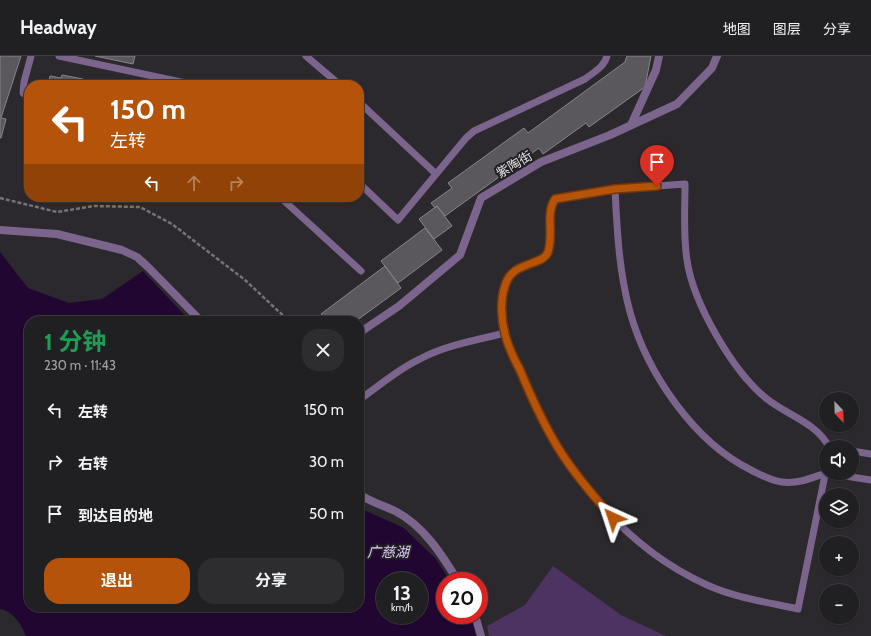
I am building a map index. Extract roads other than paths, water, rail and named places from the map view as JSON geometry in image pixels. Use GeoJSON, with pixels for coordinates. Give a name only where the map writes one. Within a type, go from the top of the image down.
{"type":"FeatureCollection","features":[{"type":"Feature","properties":{"kind":"street"},"geometry":{"type":"LineString","coordinates":[[631,125],[656,70],[659,56]]}},
{"type":"Feature","properties":{"kind":"street","name":"紫陶街"},"geometry":{"type":"LineString","coordinates":[[364,330],[399,306],[460,255],[481,198],[541,162],[610,135],[677,104],[712,68],[717,56]]}},
{"type":"Feature","properties":{"kind":"street"},"geometry":{"type":"LineString","coordinates":[[0,230],[57,234],[122,250],[137,257],[196,316]]}},
{"type":"Feature","properties":{"kind":"street"},"geometry":{"type":"LineString","coordinates":[[364,497],[394,511],[422,532],[442,555],[452,572]]}},
{"type":"Feature","properties":{"kind":"street"},"geometry":{"type":"LineString","coordinates":[[478,624],[481,636]]}},
{"type":"Feature","properties":{"kind":"lane"},"geometry":{"type":"LineString","coordinates":[[25,80],[31,56]]}},
{"type":"Feature","properties":{"kind":"lane"},"geometry":{"type":"LineString","coordinates":[[59,56],[172,80]]}},
{"type":"Feature","properties":{"kind":"lane"},"geometry":{"type":"LineString","coordinates":[[306,56],[334,80]]}},
{"type":"Feature","properties":{"kind":"lane"},"geometry":{"type":"LineString","coordinates":[[364,188],[398,220],[466,138],[474,131],[586,78],[600,68],[607,56]]}},
{"type":"Feature","properties":{"kind":"lane"},"geometry":{"type":"LineString","coordinates":[[24,82],[24,94]]}},
{"type":"Feature","properties":{"kind":"lane"},"geometry":{"type":"LineString","coordinates":[[364,107],[436,174]]}},
{"type":"Feature","properties":{"kind":"lane"},"geometry":{"type":"LineString","coordinates":[[824,440],[816,430],[774,405],[751,385],[735,364],[713,329],[695,291],[687,261],[685,184],[615,189],[555,199],[551,205],[548,254],[510,274],[505,284],[501,298],[505,333],[544,423],[562,454],[579,479],[613,518],[645,548],[668,563],[708,585],[739,596],[798,609],[824,480]]}},
{"type":"Feature","properties":{"kind":"lane"},"geometry":{"type":"LineString","coordinates":[[615,189],[618,247],[630,312],[644,349],[666,389],[691,422],[704,436],[717,448],[746,468],[774,481],[783,482],[800,482],[819,475]]}},
{"type":"Feature","properties":{"kind":"lane"},"geometry":{"type":"LineString","coordinates":[[285,202],[361,271]]}},
{"type":"Feature","properties":{"kind":"lane"},"geometry":{"type":"LineString","coordinates":[[364,396],[420,358],[442,349],[505,333]]}},
{"type":"Feature","properties":{"kind":"lane"},"geometry":{"type":"LineString","coordinates":[[859,451],[871,454]]}},
{"type":"Feature","properties":{"kind":"lane"},"geometry":{"type":"LineString","coordinates":[[859,478],[871,480]]}},
{"type":"Feature","properties":{"kind":"water","name":"广慈湖"},"geometry":{"type":"Polygon","coordinates":[[[0,252],[28,288],[69,303],[102,299],[143,271],[185,316],[24,316],[24,612],[364,612],[364,510],[404,528],[436,559],[444,572],[436,572],[436,624],[473,624],[476,636],[26,636],[22,627],[9,613],[0,609],[0,252]]]}}]}
